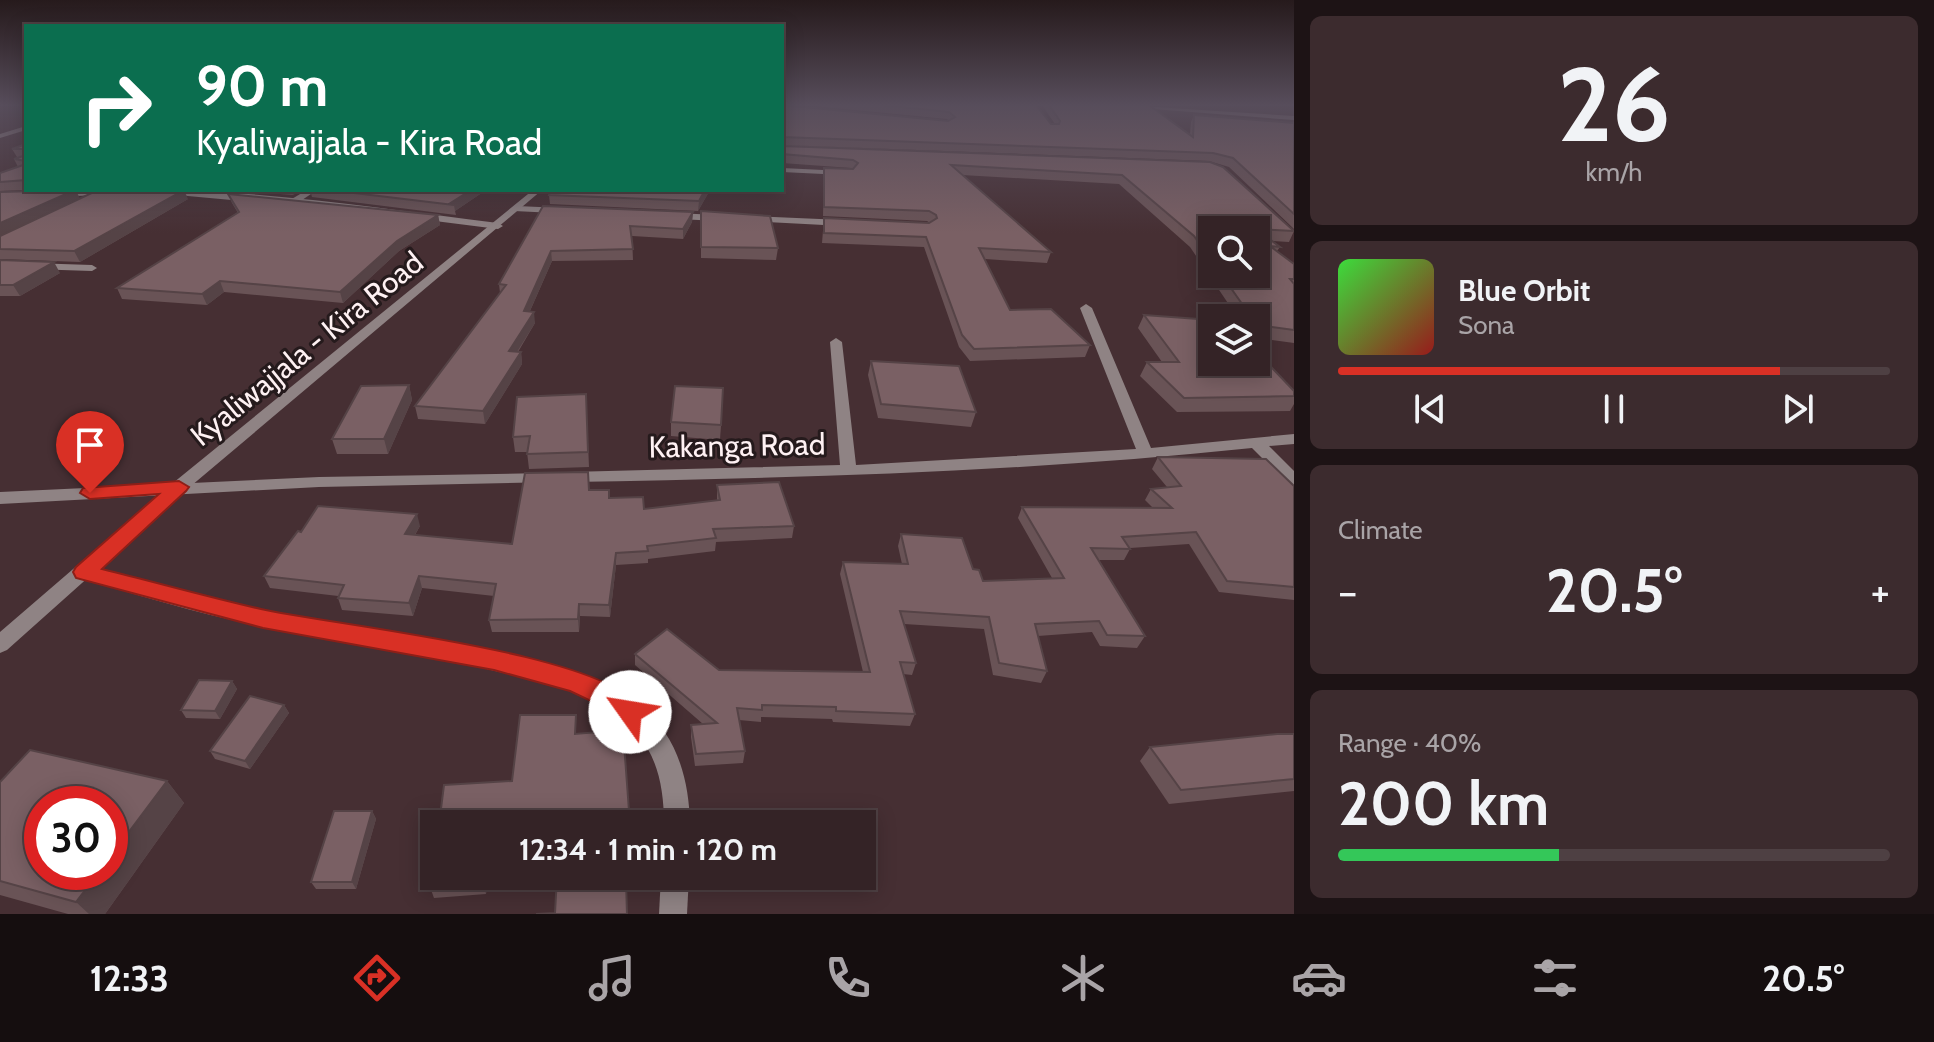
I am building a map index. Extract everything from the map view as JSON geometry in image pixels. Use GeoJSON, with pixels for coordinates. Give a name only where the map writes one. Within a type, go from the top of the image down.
{"type":"FeatureCollection","features":[{"type":"Feature","properties":{"kind":"street"},"geometry":{"type":"LineString","coordinates":[[784,170],[850,173]]}},
{"type":"Feature","properties":{"kind":"street"},"geometry":{"type":"LineString","coordinates":[[0,197],[81,192]]}},
{"type":"Feature","properties":{"kind":"street"},"geometry":{"type":"LineString","coordinates":[[0,243],[110,192]]}},
{"type":"Feature","properties":{"kind":"street"},"geometry":{"type":"LineString","coordinates":[[178,192],[498,226]]}},
{"type":"Feature","properties":{"kind":"street"},"geometry":{"type":"LineString","coordinates":[[293,202],[310,192]]}},
{"type":"Feature","properties":{"kind":"street","name":"Kyaliwajjala - Kira Road"},"geometry":{"type":"LineString","coordinates":[[0,644],[179,487],[536,192]]}},
{"type":"Feature","properties":{"kind":"street"},"geometry":{"type":"LineString","coordinates":[[517,209],[848,224]]}},
{"type":"Feature","properties":{"kind":"street"},"geometry":{"type":"LineString","coordinates":[[0,265],[92,268]]}},
{"type":"Feature","properties":{"kind":"street"},"geometry":{"type":"LineString","coordinates":[[1086,308],[1145,453]]}},
{"type":"Feature","properties":{"kind":"street"},"geometry":{"type":"LineString","coordinates":[[836,342],[849,472]]}},
{"type":"Feature","properties":{"kind":"street","name":"Kakanga Road"},"geometry":{"type":"LineString","coordinates":[[0,498],[179,487],[849,472],[1145,453],[1294,439]]}},
{"type":"Feature","properties":{"kind":"street"},"geometry":{"type":"LineString","coordinates":[[1256,443],[1294,480]]}},
{"type":"Feature","properties":{"kind":"street"},"geometry":{"type":"LineString","coordinates":[[84,572],[263,619],[407,642],[575,681],[615,700],[646,725],[670,759],[678,810]]}},
{"type":"Feature","properties":{"kind":"street"},"geometry":{"type":"LineString","coordinates":[[673,914],[674,890]]}},
{"type":"Feature","properties":{"kind":"building"},"geometry":{"type":"Polygon","coordinates":[[[784,148],[1210,162],[1223,167],[1294,231],[1270,230],[1270,216],[1198,216],[1198,242],[1122,175],[951,165],[1051,252],[979,248],[1010,310],[1051,309],[1090,345],[974,349],[962,335],[926,237],[824,233],[824,218],[929,223],[937,218],[929,211],[824,207],[824,168],[853,169],[858,163],[784,154],[784,148]]]}},
{"type":"Feature","properties":{"kind":"building"},"geometry":{"type":"Polygon","coordinates":[[[1069,148],[1294,148],[1294,214],[1233,158],[1213,153],[1069,148]]]}},
{"type":"Feature","properties":{"kind":"building"},"geometry":{"type":"Polygon","coordinates":[[[24,165],[24,180],[0,182],[0,173],[24,165]]]}},
{"type":"Feature","properties":{"kind":"building"},"geometry":{"type":"Polygon","coordinates":[[[24,191],[70,192],[0,223],[0,192],[24,191]]]}},
{"type":"Feature","properties":{"kind":"building"},"geometry":{"type":"Polygon","coordinates":[[[94,192],[180,192],[74,251],[0,249],[0,236],[94,192]]]}},
{"type":"Feature","properties":{"kind":"building"},"geometry":{"type":"Polygon","coordinates":[[[346,192],[468,192],[449,204],[454,205],[346,192]]]}},
{"type":"Feature","properties":{"kind":"building"},"geometry":{"type":"Polygon","coordinates":[[[550,192],[704,192],[699,201],[549,195],[550,192]]]}},
{"type":"Feature","properties":{"kind":"building"},"geometry":{"type":"Polygon","coordinates":[[[228,194],[438,215],[397,241],[340,292],[220,281],[202,294],[117,288],[239,212],[228,194]]]}},
{"type":"Feature","properties":{"kind":"building"},"geometry":{"type":"Polygon","coordinates":[[[543,206],[693,212],[683,229],[630,226],[633,249],[551,251],[524,311],[534,312],[509,351],[521,352],[483,411],[415,406],[506,285],[499,284],[543,206]]]}},
{"type":"Feature","properties":{"kind":"building"},"geometry":{"type":"Polygon","coordinates":[[[701,211],[770,216],[778,248],[701,247],[701,211]]]}},
{"type":"Feature","properties":{"kind":"building"},"geometry":{"type":"Polygon","coordinates":[[[1270,246],[1294,264],[1294,279],[1290,279],[1294,284],[1294,330],[1270,327],[1270,304],[1242,304],[1231,288],[1270,288],[1270,246]]]}},
{"type":"Feature","properties":{"kind":"building"},"geometry":{"type":"Polygon","coordinates":[[[0,260],[54,262],[13,285],[0,285],[0,260]]]}},
{"type":"Feature","properties":{"kind":"building"},"geometry":{"type":"Polygon","coordinates":[[[1144,315],[1198,319],[1198,376],[1270,376],[1270,366],[1294,391],[1294,396],[1184,398],[1147,362],[1179,362],[1144,315]]]}},
{"type":"Feature","properties":{"kind":"building"},"geometry":{"type":"Polygon","coordinates":[[[871,361],[959,366],[976,412],[881,404],[871,361]]]}},
{"type":"Feature","properties":{"kind":"building"},"geometry":{"type":"Polygon","coordinates":[[[409,385],[384,439],[332,439],[361,386],[409,385]]]}},
{"type":"Feature","properties":{"kind":"building"},"geometry":{"type":"Polygon","coordinates":[[[675,386],[723,388],[721,425],[671,422],[675,386]]]}},
{"type":"Feature","properties":{"kind":"building"},"geometry":{"type":"Polygon","coordinates":[[[586,394],[588,452],[527,454],[530,436],[513,437],[517,397],[586,394]]]}},
{"type":"Feature","properties":{"kind":"building"},"geometry":{"type":"Polygon","coordinates":[[[1158,457],[1266,459],[1294,486],[1294,587],[1227,581],[1196,532],[1122,537],[1130,549],[1091,548],[1145,636],[1107,635],[1099,621],[1035,624],[1047,671],[999,663],[989,617],[900,611],[916,663],[900,662],[915,714],[836,711],[836,707],[762,705],[762,710],[737,708],[745,751],[696,754],[691,725],[717,723],[635,654],[667,629],[719,670],[870,672],[843,562],[908,564],[901,534],[962,538],[973,569],[979,570],[983,581],[1064,578],[1022,507],[1172,508],[1151,489],[1181,486],[1158,457]]]}},
{"type":"Feature","properties":{"kind":"building"},"geometry":{"type":"Polygon","coordinates":[[[588,472],[589,490],[609,490],[609,498],[643,497],[644,509],[720,500],[717,485],[779,482],[794,526],[713,529],[716,538],[647,546],[648,551],[616,553],[609,605],[579,604],[578,619],[489,620],[496,584],[419,576],[409,603],[338,598],[344,585],[264,576],[298,531],[301,532],[318,506],[417,514],[405,534],[512,544],[525,473],[588,472]]]}},
{"type":"Feature","properties":{"kind":"building"},"geometry":{"type":"Polygon","coordinates":[[[199,680],[232,681],[215,711],[181,710],[199,680]]]}},
{"type":"Feature","properties":{"kind":"building"},"geometry":{"type":"Polygon","coordinates":[[[250,696],[284,705],[245,761],[210,751],[250,696]]]}},
{"type":"Feature","properties":{"kind":"building"},"geometry":{"type":"Polygon","coordinates":[[[520,715],[576,715],[575,734],[623,730],[629,810],[441,810],[444,785],[512,781],[520,715]]]}},
{"type":"Feature","properties":{"kind":"building"},"geometry":{"type":"Polygon","coordinates":[[[1294,734],[1294,779],[1181,790],[1150,747],[1294,734]]]}},
{"type":"Feature","properties":{"kind":"building"},"geometry":{"type":"Polygon","coordinates":[[[30,750],[167,781],[128,833],[128,786],[24,786],[24,888],[0,881],[0,782],[30,750]]]}},
{"type":"Feature","properties":{"kind":"building"},"geometry":{"type":"Polygon","coordinates":[[[334,811],[372,811],[352,882],[311,882],[334,811]]]}},
{"type":"Feature","properties":{"kind":"building"},"geometry":{"type":"Polygon","coordinates":[[[33,890],[85,890],[76,902],[33,890]]]}},
{"type":"Feature","properties":{"kind":"building"},"geometry":{"type":"Polygon","coordinates":[[[556,890],[626,890],[627,914],[536,914],[555,913],[556,890]]]}},
{"type":"Feature","properties":{"kind":"route"},"geometry":{"type":"LineString","coordinates":[[90,493],[179,487],[84,572],[263,619],[494,660],[575,681],[615,700],[630,712]]}}]}
